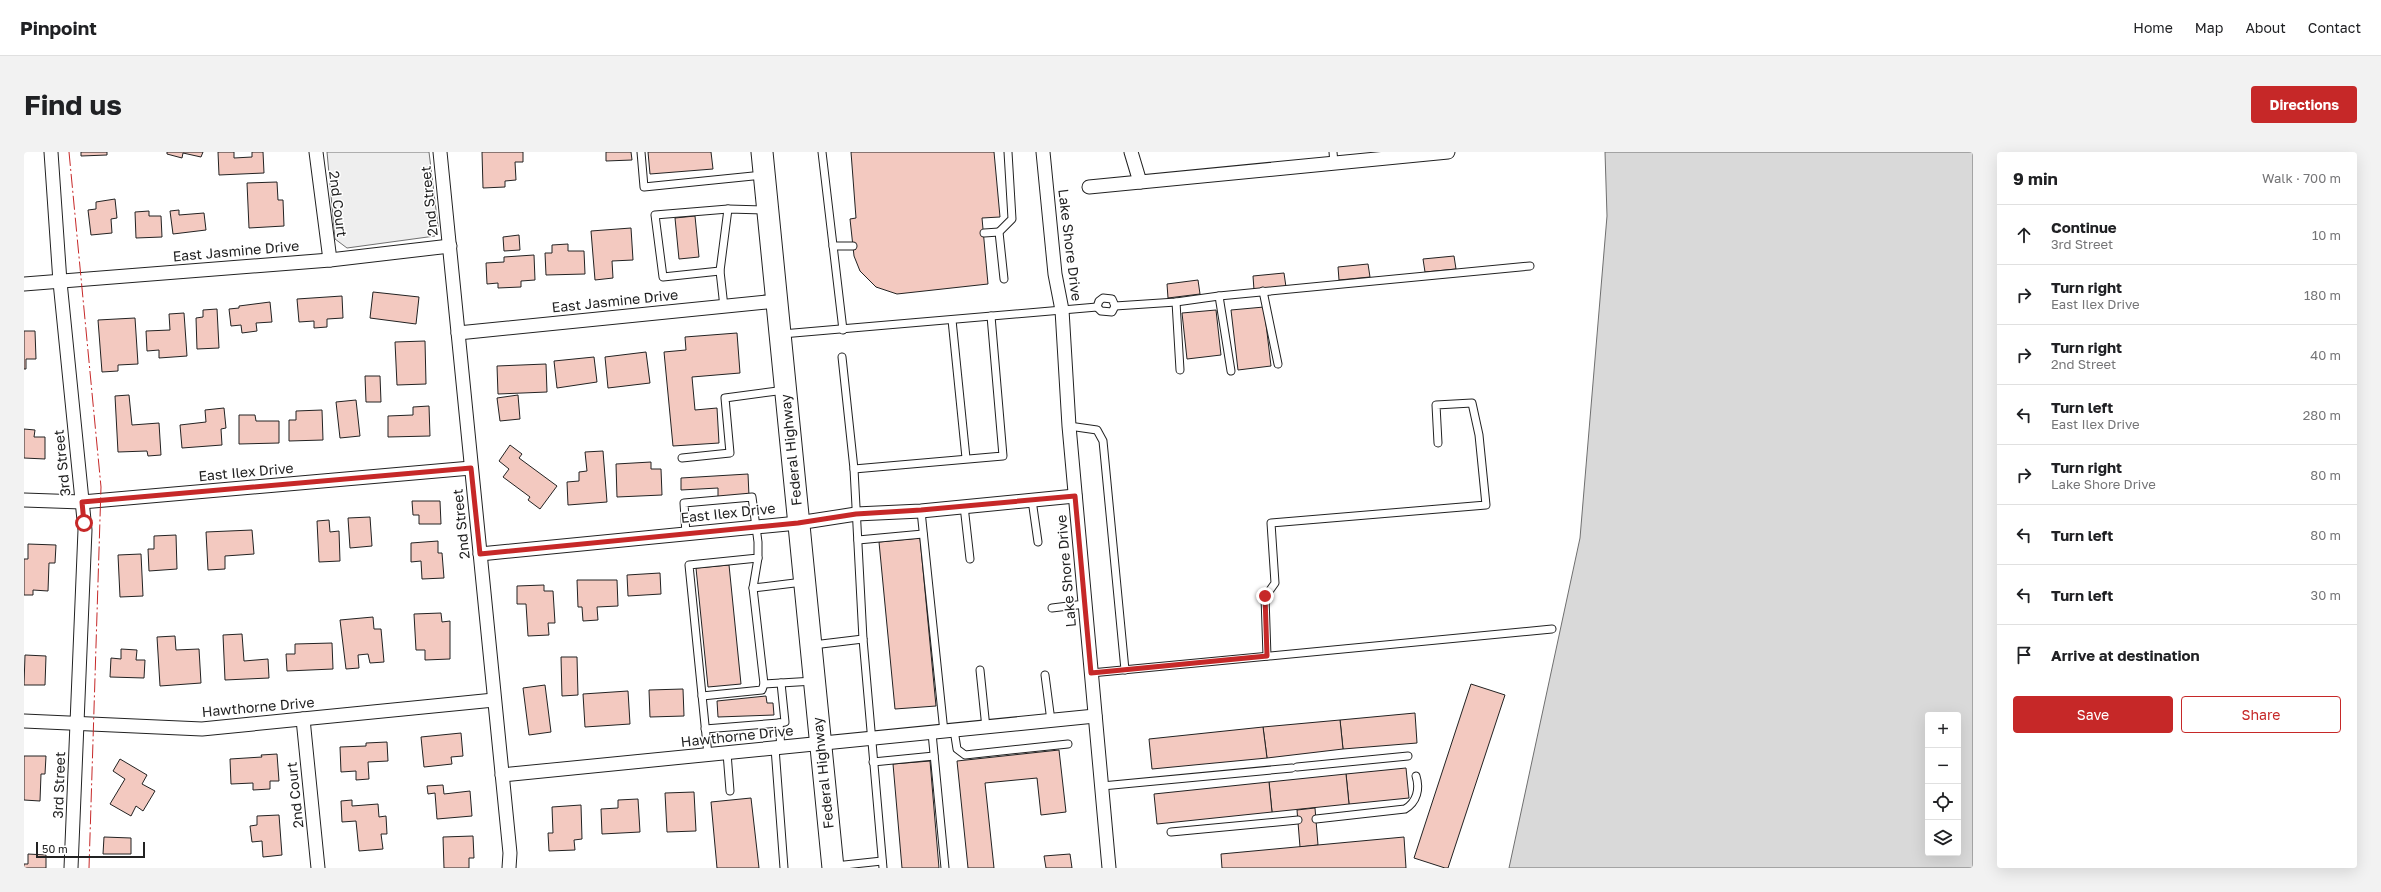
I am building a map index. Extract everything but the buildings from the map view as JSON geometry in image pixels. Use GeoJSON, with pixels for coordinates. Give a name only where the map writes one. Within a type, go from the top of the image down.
{"type":"FeatureCollection","features":[{"type":"Feature","properties":{"kind":"main road","name":"Federal Highway"},"geometry":{"type":"LineString","coordinates":[[762,152],[833,867]]}},
{"type":"Feature","properties":{"kind":"street","name":"3rd Street"},"geometry":{"type":"LineString","coordinates":[[51,152],[60,282],[85,530],[71,868]]}},
{"type":"Feature","properties":{"kind":"street","name":"2nd Court"},"geometry":{"type":"LineString","coordinates":[[316,152],[330,260]]}},
{"type":"Feature","properties":{"kind":"street","name":"2nd Street"},"geometry":{"type":"LineString","coordinates":[[440,152],[510,853],[509,868]]}},
{"type":"Feature","properties":{"kind":"street","name":"Lake Shore Drive"},"geometry":{"type":"LineString","coordinates":[[1043,152],[1055,274],[1062,310],[1069,426],[1109,868]]}},
{"type":"Feature","properties":{"kind":"street"},"geometry":{"type":"LineString","coordinates":[[1130,152],[1140,182]]}},
{"type":"Feature","properties":{"kind":"street"},"geometry":{"type":"LineString","coordinates":[[1089,187],[1334,158],[1448,152]]}},
{"type":"Feature","properties":{"kind":"street","name":"East Jasmine Drive"},"geometry":{"type":"LineString","coordinates":[[24,284],[330,260],[450,246]]}},
{"type":"Feature","properties":{"kind":"street","name":"East Jasmine Drive"},"geometry":{"type":"LineString","coordinates":[[458,333],[776,301]]}},
{"type":"Feature","properties":{"kind":"street","name":"East Ilex Drive"},"geometry":{"type":"LineString","coordinates":[[24,500],[82,502],[471,468]]}},
{"type":"Feature","properties":{"kind":"street","name":"East Ilex Drive"},"geometry":{"type":"LineString","coordinates":[[480,554],[798,523],[856,514],[921,510],[1075,496]]}},
{"type":"Feature","properties":{"kind":"street","name":"Hawthorne Drive"},"geometry":{"type":"LineString","coordinates":[[24,722],[202,729],[494,700]]}},
{"type":"Feature","properties":{"kind":"street","name":"Hawthorne Drive"},"geometry":{"type":"LineString","coordinates":[[502,775],[1095,716]]}},
{"type":"Feature","properties":{"kind":"street","name":"2nd Court"},"geometry":{"type":"LineString","coordinates":[[303,719],[318,868]]}},
{"type":"Feature","properties":{"kind":"lane"},"geometry":{"type":"LineString","coordinates":[[641,152],[644,187],[763,174]]}},
{"type":"Feature","properties":{"kind":"lane"},"geometry":{"type":"LineString","coordinates":[[822,152],[843,330]]}},
{"type":"Feature","properties":{"kind":"lane"},"geometry":{"type":"LineString","coordinates":[[984,233],[999,232],[1012,219],[1008,152]]}},
{"type":"Feature","properties":{"kind":"lane"},"geometry":{"type":"LineString","coordinates":[[720,271],[663,277],[655,215],[728,209],[767,210]]}},
{"type":"Feature","properties":{"kind":"lane"},"geometry":{"type":"LineString","coordinates":[[724,306],[720,271],[728,209]]}},
{"type":"Feature","properties":{"kind":"lane"},"geometry":{"type":"LineString","coordinates":[[999,232],[1004,279]]}},
{"type":"Feature","properties":{"kind":"lane"},"geometry":{"type":"LineString","coordinates":[[832,246],[853,246]]}},
{"type":"Feature","properties":{"kind":"lane"},"geometry":{"type":"LineString","coordinates":[[1116,306],[1176,302],[1263,291],[1530,266]]}},
{"type":"Feature","properties":{"kind":"lane"},"geometry":{"type":"LineString","coordinates":[[1263,291],[1278,364]]}},
{"type":"Feature","properties":{"kind":"lane"},"geometry":{"type":"LineString","coordinates":[[1219,296],[1231,371]]}},
{"type":"Feature","properties":{"kind":"lane"},"geometry":{"type":"LineString","coordinates":[[1097,306],[1100,300],[1106,298],[1112,299],[1116,306]]}},
{"type":"Feature","properties":{"kind":"lane"},"geometry":{"type":"LineString","coordinates":[[1176,302],[1180,370]]}},
{"type":"Feature","properties":{"kind":"lane"},"geometry":{"type":"LineString","coordinates":[[779,334],[843,330],[1097,306]]}},
{"type":"Feature","properties":{"kind":"lane"},"geometry":{"type":"LineString","coordinates":[[1097,306],[1101,311],[1107,312],[1112,312],[1116,306]]}},
{"type":"Feature","properties":{"kind":"lane"},"geometry":{"type":"LineString","coordinates":[[854,469],[966,458],[1003,456],[991,316]]}},
{"type":"Feature","properties":{"kind":"lane"},"geometry":{"type":"LineString","coordinates":[[952,320],[966,458]]}},
{"type":"Feature","properties":{"kind":"lane"},"geometry":{"type":"LineString","coordinates":[[833,867],[882,864],[863,639],[854,469],[842,357]]}},
{"type":"Feature","properties":{"kind":"lane"},"geometry":{"type":"LineString","coordinates":[[682,458],[730,454],[725,398],[785,390]]}},
{"type":"Feature","properties":{"kind":"lane"},"geometry":{"type":"LineString","coordinates":[[1267,656],[1265,596],[1275,583],[1271,523],[1486,504],[1479,435],[1472,403],[1436,405],[1438,443]]}},
{"type":"Feature","properties":{"kind":"lane"},"geometry":{"type":"LineString","coordinates":[[1069,426],[1097,430],[1103,441],[1125,670]]}},
{"type":"Feature","properties":{"kind":"lane"},"geometry":{"type":"LineString","coordinates":[[686,534],[684,503],[752,497],[758,558],[753,588],[764,684],[762,690],[702,696]]}},
{"type":"Feature","properties":{"kind":"lane"},"geometry":{"type":"LineString","coordinates":[[1032,500],[1038,542]]}},
{"type":"Feature","properties":{"kind":"lane"},"geometry":{"type":"LineString","coordinates":[[964,506],[970,559]]}},
{"type":"Feature","properties":{"kind":"lane"},"geometry":{"type":"LineString","coordinates":[[921,510],[944,732],[934,756],[945,868]]}},
{"type":"Feature","properties":{"kind":"lane"},"geometry":{"type":"LineString","coordinates":[[858,540],[923,534]]}},
{"type":"Feature","properties":{"kind":"lane"},"geometry":{"type":"LineString","coordinates":[[708,755],[689,565],[758,558]]}},
{"type":"Feature","properties":{"kind":"lane"},"geometry":{"type":"LineString","coordinates":[[753,588],[804,582]]}},
{"type":"Feature","properties":{"kind":"lane"},"geometry":{"type":"LineString","coordinates":[[1052,608],[1085,604]]}},
{"type":"Feature","properties":{"kind":"lane"},"geometry":{"type":"LineString","coordinates":[[1091,673],[1552,629]]}},
{"type":"Feature","properties":{"kind":"lane"},"geometry":{"type":"LineString","coordinates":[[810,645],[863,639]]}},
{"type":"Feature","properties":{"kind":"lane"},"geometry":{"type":"LineString","coordinates":[[980,670],[986,728]]}},
{"type":"Feature","properties":{"kind":"lane"},"geometry":{"type":"LineString","coordinates":[[1045,675],[1052,721]]}},
{"type":"Feature","properties":{"kind":"lane"},"geometry":{"type":"LineString","coordinates":[[764,684],[814,681]]}},
{"type":"Feature","properties":{"kind":"lane"},"geometry":{"type":"LineString","coordinates":[[705,729],[785,722],[781,683]]}},
{"type":"Feature","properties":{"kind":"lane"},"geometry":{"type":"LineString","coordinates":[[778,723],[784,868]]}},
{"type":"Feature","properties":{"kind":"lane"},"geometry":{"type":"LineString","coordinates":[[944,732],[958,750],[965,755],[1068,744]]}},
{"type":"Feature","properties":{"kind":"lane"},"geometry":{"type":"LineString","coordinates":[[727,753],[730,791]]}},
{"type":"Feature","properties":{"kind":"lane"},"geometry":{"type":"LineString","coordinates":[[873,762],[934,756]]}},
{"type":"Feature","properties":{"kind":"lane"},"geometry":{"type":"LineString","coordinates":[[1102,786],[1408,756]]}},
{"type":"Feature","properties":{"kind":"lane"},"geometry":{"type":"LineString","coordinates":[[1316,819],[1405,809],[1410,806],[1416,796],[1418,783],[1416,776]]}},
{"type":"Feature","properties":{"kind":"lane"},"geometry":{"type":"LineString","coordinates":[[1171,832],[1298,820]]}},
{"type":"Feature","properties":{"kind":"shaded area"},"geometry":{"type":"Polygon","coordinates":[[[327,152],[429,152],[438,226],[435,236],[347,248],[335,239],[327,152]]]}},
{"type":"Feature","properties":{"kind":"shaded area"},"geometry":{"type":"Polygon","coordinates":[[[1605,152],[1973,152],[1973,868],[1509,868],[1580,538],[1607,216],[1605,152]]]}},
{"type":"Feature","properties":{"kind":"power"},"geometry":{"type":"LineString","coordinates":[[69,152],[101,487],[89,868]]}},
{"type":"Feature","properties":{"kind":"route"},"geometry":{"type":"LineString","coordinates":[[84,523],[82,502],[471,468],[480,554],[798,523],[856,514],[921,510],[1075,496],[1078,509],[1091,673],[1267,656],[1265,596]]}}]}
